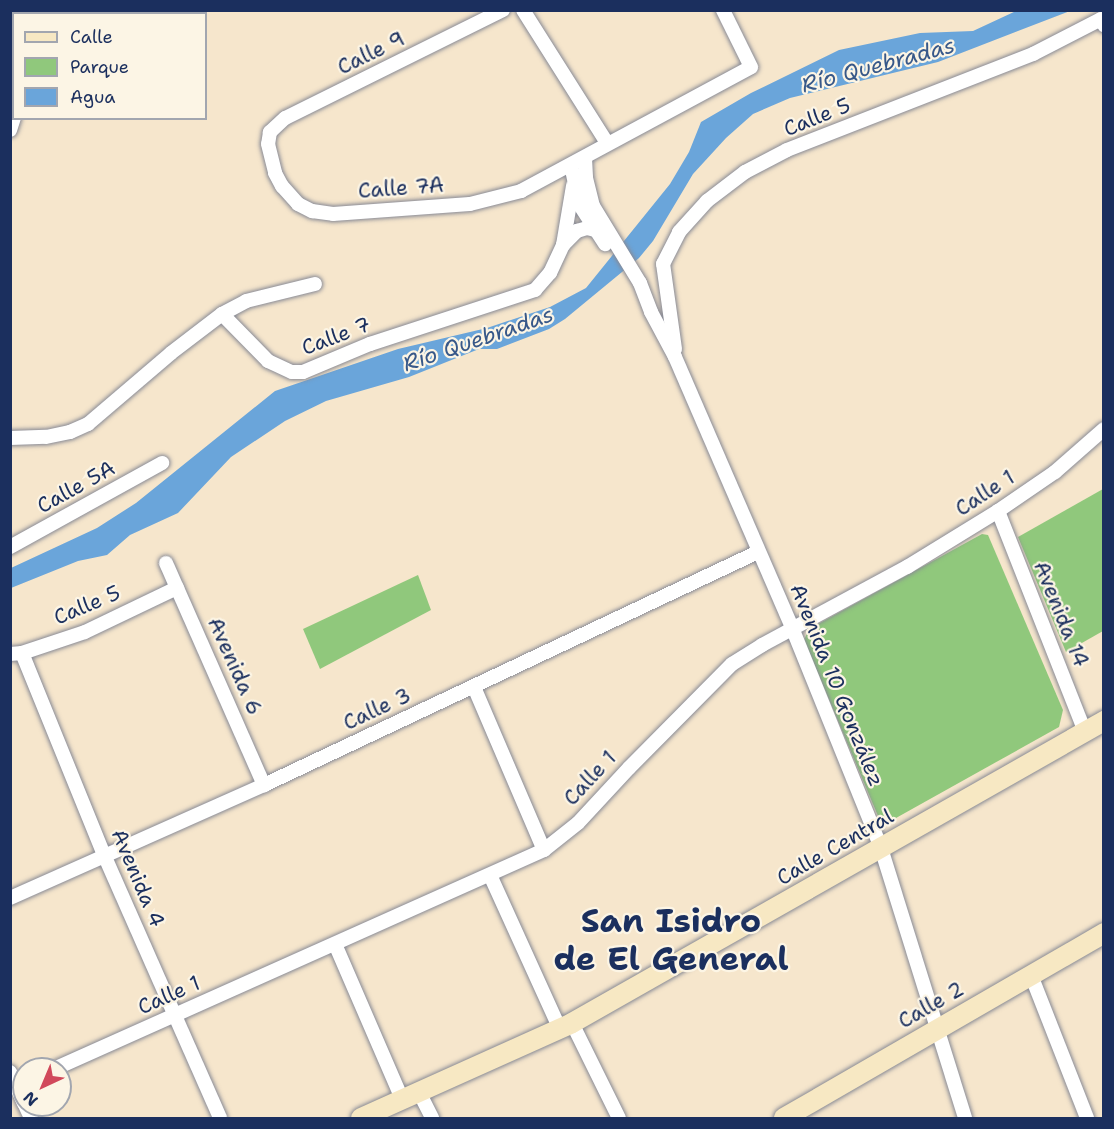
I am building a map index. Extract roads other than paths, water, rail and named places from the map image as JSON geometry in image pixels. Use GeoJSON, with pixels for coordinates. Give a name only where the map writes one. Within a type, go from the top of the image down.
{"type":"FeatureCollection","features":[{"type":"Feature","properties":{"kind":"main road","name":"Calle Central"},"geometry":{"type":"LineString","coordinates":[[361,1119],[566,1026],[1104,722]]}},
{"type":"Feature","properties":{"kind":"main road","name":"Calle 2"},"geometry":{"type":"LineString","coordinates":[[790,1117],[1104,933]]}},
{"type":"Feature","properties":{"kind":"street","name":"Calle 9"},"geometry":{"type":"LineString","coordinates":[[268,144],[270,132],[285,118],[503,10]]}},
{"type":"Feature","properties":{"kind":"street"},"geometry":{"type":"LineString","coordinates":[[523,10],[608,143]]}},
{"type":"Feature","properties":{"kind":"street"},"geometry":{"type":"LineString","coordinates":[[571,165],[751,67],[723,10]]}},
{"type":"Feature","properties":{"kind":"street","name":"Calle 5"},"geometry":{"type":"LineString","coordinates":[[675,357],[663,264],[679,232],[706,201],[745,172],[787,150],[1033,54],[1101,19],[1104,25]]}},
{"type":"Feature","properties":{"kind":"street","name":"Calle 7A"},"geometry":{"type":"LineString","coordinates":[[268,144],[275,173],[282,186],[298,204],[312,211],[333,213],[470,204],[492,200],[521,191],[571,165]]}},
{"type":"Feature","properties":{"kind":"street","name":"Avenida 10 González"},"geometry":{"type":"LineString","coordinates":[[585,158],[586,178],[602,234]]}},
{"type":"Feature","properties":{"kind":"street","name":"Avenida 10 González"},"geometry":{"type":"LineString","coordinates":[[571,165],[573,186],[579,204],[636,285],[675,357],[793,630],[881,848],[965,1119]]}},
{"type":"Feature","properties":{"kind":"street","name":"Calle 7"},"geometry":{"type":"LineString","coordinates":[[222,314],[268,361],[292,372],[303,372],[370,344],[535,290],[550,273],[563,245],[573,186]]}},
{"type":"Feature","properties":{"kind":"street","name":"Calle 7"},"geometry":{"type":"LineString","coordinates":[[563,245],[577,231],[587,228],[602,234]]}},
{"type":"Feature","properties":{"kind":"street"},"geometry":{"type":"LineString","coordinates":[[10,438],[46,437],[70,432],[88,424],[171,353],[222,314],[246,301],[315,284]]}},
{"type":"Feature","properties":{"kind":"street","name":"Calle 1"},"geometry":{"type":"LineString","coordinates":[[72,1061],[335,944],[405,910],[544,850],[578,823],[732,664],[907,567],[998,511],[1055,472],[1104,429]]}},
{"type":"Feature","properties":{"kind":"street","name":"Calle 5A"},"geometry":{"type":"LineString","coordinates":[[10,547],[162,463]]}},
{"type":"Feature","properties":{"kind":"street","name":"Avenida 14"},"geometry":{"type":"LineString","coordinates":[[998,511],[1085,732]]}},
{"type":"Feature","properties":{"kind":"street","name":"Calle 3"},"geometry":{"type":"LineString","coordinates":[[10,898],[264,785],[758,552]]}},
{"type":"Feature","properties":{"kind":"street","name":"Avenida 6"},"geometry":{"type":"LineString","coordinates":[[166,563],[264,785]]}},
{"type":"Feature","properties":{"kind":"street","name":"Calle 5"},"geometry":{"type":"LineString","coordinates":[[16,653],[85,632],[177,588]]}},
{"type":"Feature","properties":{"kind":"street","name":"Avenida 4"},"geometry":{"type":"LineString","coordinates":[[16,653],[220,1119]]}},
{"type":"Feature","properties":{"kind":"street"},"geometry":{"type":"LineString","coordinates":[[474,687],[544,850]]}},
{"type":"Feature","properties":{"kind":"street"},"geometry":{"type":"LineString","coordinates":[[490,875],[566,1026],[619,1119]]}},
{"type":"Feature","properties":{"kind":"street"},"geometry":{"type":"LineString","coordinates":[[335,944],[412,1097],[432,1119]]}},
{"type":"Feature","properties":{"kind":"street"},"geometry":{"type":"LineString","coordinates":[[1031,975],[1087,1119]]}},
{"type":"Feature","properties":{"kind":"water","name":"Río Quebradas"},"geometry":{"type":"Polygon","coordinates":[[[1016,11],[1070,11],[938,62],[790,98],[753,114],[726,138],[693,174],[653,241],[639,258],[565,319],[549,329],[497,349],[479,349],[409,377],[326,401],[285,421],[231,457],[178,513],[130,535],[107,555],[78,561],[11,588],[11,568],[97,528],[136,503],[275,391],[398,349],[487,328],[550,307],[586,288],[670,184],[689,152],[701,122],[751,93],[839,50],[920,33],[973,31],[1016,11]]]}},
{"type":"Feature","properties":{"kind":"district","name":"San Isidro de El General"},"geometry":{"type":"Point","coordinates":[671,940]}}]}
